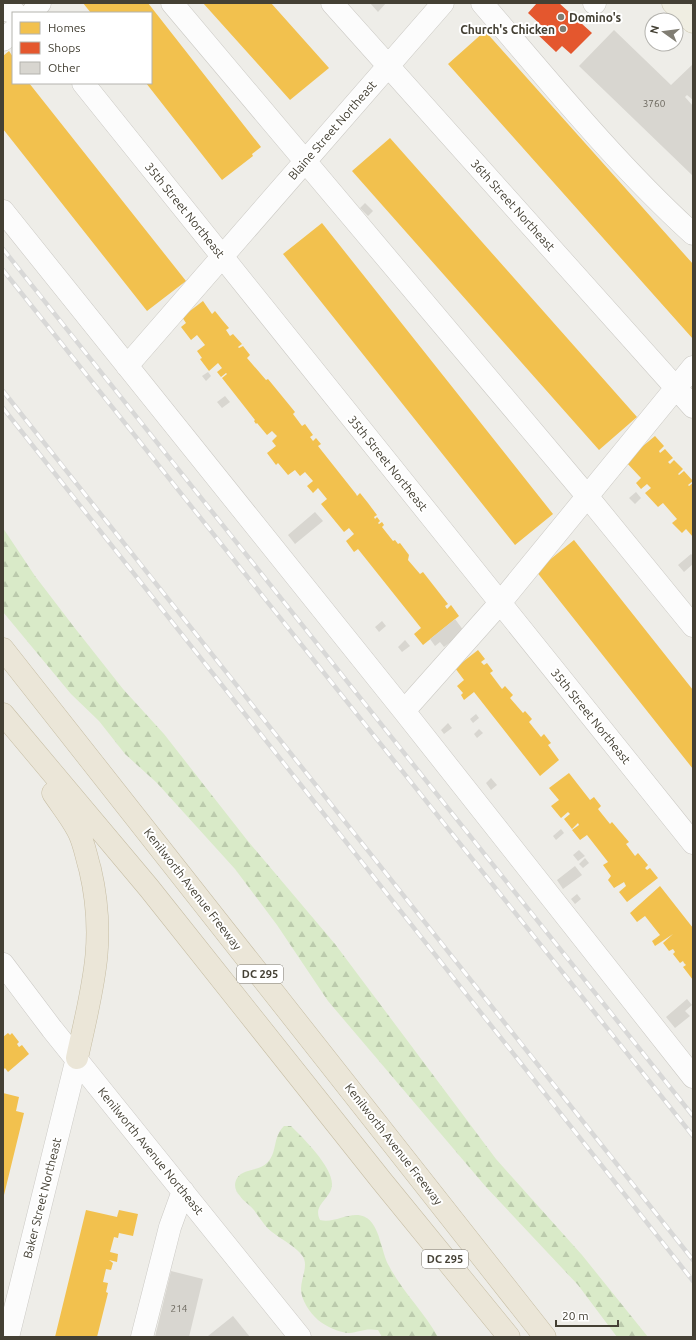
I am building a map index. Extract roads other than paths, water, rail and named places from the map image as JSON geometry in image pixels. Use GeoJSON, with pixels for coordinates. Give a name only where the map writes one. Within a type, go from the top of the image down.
{"type":"FeatureCollection","features":[{"type":"Feature","properties":{"kind":"highway","name":"Kenilworth Avenue Freeway"},"geometry":{"type":"LineString","coordinates":[[3,649],[516,1300]]}},
{"type":"Feature","properties":{"kind":"highway"},"geometry":{"type":"LineString","coordinates":[[3,716],[78,830],[95,890],[98,917],[98,950],[94,980],[77,1058]]}},
{"type":"Feature","properties":{"kind":"highway","name":"DC 295"},"geometry":{"type":"LineString","coordinates":[[3,716],[149,888],[381,1180],[509,1337]]}},
{"type":"Feature","properties":{"kind":"highway"},"geometry":{"type":"LineString","coordinates":[[381,1180],[489,1337]]}},
{"type":"Feature","properties":{"kind":"highway"},"geometry":{"type":"LineString","coordinates":[[516,1300],[545,1337]]}},
{"type":"Feature","properties":{"kind":"highway","name":"DC 295"},"geometry":{"type":"LineString","coordinates":[[516,1300],[552,1337]]}},
{"type":"Feature","properties":{"kind":"main road"},"geometry":{"type":"LineString","coordinates":[[673,3],[693,22]]}},
{"type":"Feature","properties":{"kind":"street"},"geometry":{"type":"LineString","coordinates":[[33,12],[40,3]]}},
{"type":"Feature","properties":{"kind":"street"},"geometry":{"type":"LineString","coordinates":[[172,3],[587,496],[693,626]]}},
{"type":"Feature","properties":{"kind":"street","name":"36th Street Northeast"},"geometry":{"type":"LineString","coordinates":[[332,3],[693,407]]}},
{"type":"Feature","properties":{"kind":"street","name":"Blaine Street Northeast"},"geometry":{"type":"LineString","coordinates":[[127,366],[221,256],[443,3]]}},
{"type":"Feature","properties":{"kind":"street"},"geometry":{"type":"LineString","coordinates":[[482,3],[572,107],[669,212],[693,234]]}},
{"type":"Feature","properties":{"kind":"street"},"geometry":{"type":"LineString","coordinates":[[3,40],[12,32]]}},
{"type":"Feature","properties":{"kind":"street","name":"35th Street Northeast"},"geometry":{"type":"LineString","coordinates":[[83,84],[693,843]]}},
{"type":"Feature","properties":{"kind":"street"},"geometry":{"type":"LineString","coordinates":[[3,212],[404,711],[693,1077]]}},
{"type":"Feature","properties":{"kind":"street"},"geometry":{"type":"LineString","coordinates":[[404,711],[500,603],[693,367]]}},
{"type":"Feature","properties":{"kind":"street","name":"Kenilworth Avenue Northeast"},"geometry":{"type":"LineString","coordinates":[[3,964],[300,1337]]}},
{"type":"Feature","properties":{"kind":"street","name":"Baker Street Northeast"},"geometry":{"type":"LineString","coordinates":[[8,1337],[77,1058]]}},
{"type":"Feature","properties":{"kind":"street"},"geometry":{"type":"LineString","coordinates":[[142,1337],[170,1227],[183,1191]]}},
{"type":"Feature","properties":{"kind":"railway"},"geometry":{"type":"LineString","coordinates":[[3,249],[693,1116]]}},
{"type":"Feature","properties":{"kind":"railway"},"geometry":{"type":"LineString","coordinates":[[3,270],[693,1136]]}},
{"type":"Feature","properties":{"kind":"railway"},"geometry":{"type":"LineString","coordinates":[[3,391],[693,1260]]}},
{"type":"Feature","properties":{"kind":"railway"},"geometry":{"type":"LineString","coordinates":[[3,408],[693,1281]]}},
{"type":"Feature","properties":{"kind":"place","name":"Domino's"},"geometry":{"type":"Point","coordinates":[561,17]}},
{"type":"Feature","properties":{"kind":"place","name":"Church's Chicken"},"geometry":{"type":"Point","coordinates":[563,29]}}]}
